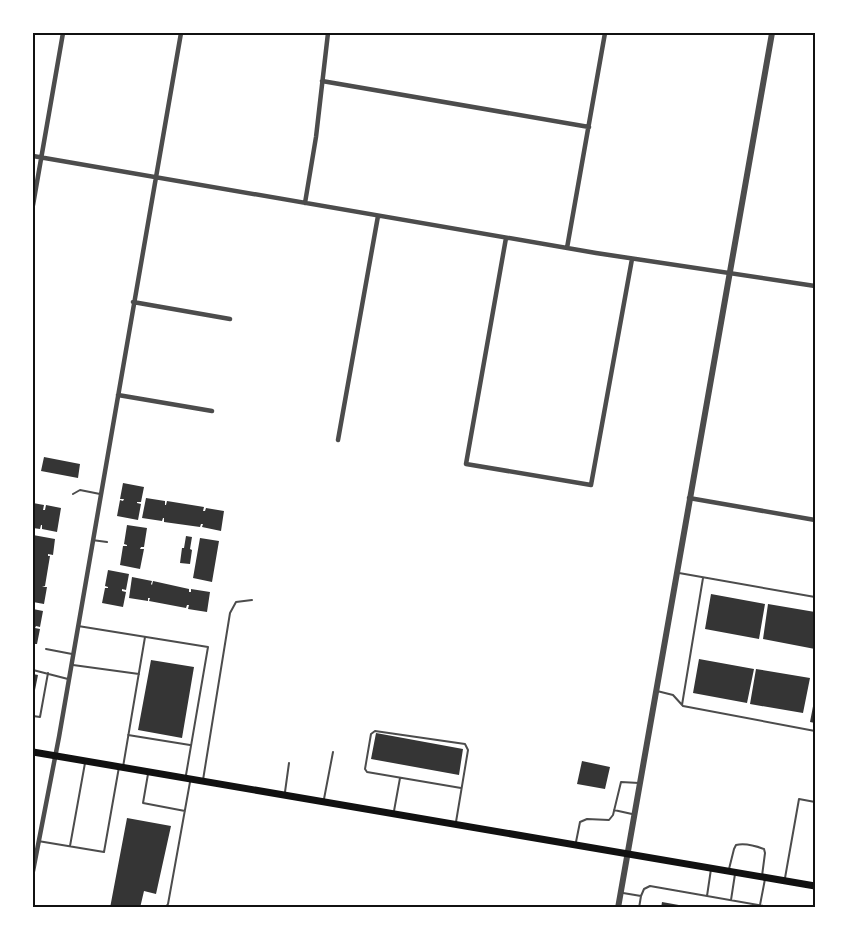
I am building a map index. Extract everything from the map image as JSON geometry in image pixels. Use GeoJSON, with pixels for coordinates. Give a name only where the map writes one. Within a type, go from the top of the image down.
{"type":"FeatureCollection","features":[{"type":"Feature","properties":{"kind":"main road"},"geometry":{"type":"LineString","coordinates":[[33,752],[815,886]]}},
{"type":"Feature","properties":{"kind":"street"},"geometry":{"type":"LineString","coordinates":[[33,205],[63,33]]}},
{"type":"Feature","properties":{"kind":"street"},"geometry":{"type":"LineString","coordinates":[[33,872],[181,33]]}},
{"type":"Feature","properties":{"kind":"street"},"geometry":{"type":"LineString","coordinates":[[305,203],[316,136],[328,33]]}},
{"type":"Feature","properties":{"kind":"street"},"geometry":{"type":"LineString","coordinates":[[567,249],[605,33]]}},
{"type":"Feature","properties":{"kind":"street"},"geometry":{"type":"LineString","coordinates":[[618,908],[772,33]]}},
{"type":"Feature","properties":{"kind":"street"},"geometry":{"type":"LineString","coordinates":[[322,81],[589,127]]}},
{"type":"Feature","properties":{"kind":"street"},"geometry":{"type":"LineString","coordinates":[[33,156],[567,249],[815,286]]}},
{"type":"Feature","properties":{"kind":"street"},"geometry":{"type":"LineString","coordinates":[[338,440],[378,216]]}},
{"type":"Feature","properties":{"kind":"street"},"geometry":{"type":"LineString","coordinates":[[506,238],[466,464],[591,485],[632,259]]}},
{"type":"Feature","properties":{"kind":"street"},"geometry":{"type":"LineString","coordinates":[[134,302],[230,319]]}},
{"type":"Feature","properties":{"kind":"street"},"geometry":{"type":"LineString","coordinates":[[118,395],[212,411]]}},
{"type":"Feature","properties":{"kind":"street"},"geometry":{"type":"LineString","coordinates":[[689,498],[815,520]]}},
{"type":"Feature","properties":{"kind":"lane"},"geometry":{"type":"LineString","coordinates":[[73,494],[80,490],[100,494]]}},
{"type":"Feature","properties":{"kind":"lane"},"geometry":{"type":"LineString","coordinates":[[92,540],[107,542]]}},
{"type":"Feature","properties":{"kind":"lane"},"geometry":{"type":"LineString","coordinates":[[676,573],[815,597]]}},
{"type":"Feature","properties":{"kind":"lane"},"geometry":{"type":"LineString","coordinates":[[682,705],[704,578]]}},
{"type":"Feature","properties":{"kind":"lane"},"geometry":{"type":"LineString","coordinates":[[203,781],[230,614],[236,602],[252,600]]}},
{"type":"Feature","properties":{"kind":"lane"},"geometry":{"type":"LineString","coordinates":[[77,626],[208,647],[191,746],[184,811],[168,904],[165,908]]}},
{"type":"Feature","properties":{"kind":"lane"},"geometry":{"type":"LineString","coordinates":[[38,841],[104,852],[145,637]]}},
{"type":"Feature","properties":{"kind":"lane"},"geometry":{"type":"LineString","coordinates":[[46,650],[72,654]]}},
{"type":"Feature","properties":{"kind":"lane"},"geometry":{"type":"LineString","coordinates":[[71,664],[139,674]]}},
{"type":"Feature","properties":{"kind":"lane"},"geometry":{"type":"LineString","coordinates":[[33,670],[68,679]]}},
{"type":"Feature","properties":{"kind":"lane"},"geometry":{"type":"LineString","coordinates":[[33,716],[40,717],[48,673]]}},
{"type":"Feature","properties":{"kind":"lane"},"geometry":{"type":"LineString","coordinates":[[656,690],[673,695],[682,705],[815,730]]}},
{"type":"Feature","properties":{"kind":"lane"},"geometry":{"type":"LineString","coordinates":[[455,824],[468,750],[465,744],[375,731],[371,734],[367,772],[461,788]]}},
{"type":"Feature","properties":{"kind":"lane"},"geometry":{"type":"LineString","coordinates":[[128,735],[191,746]]}},
{"type":"Feature","properties":{"kind":"lane"},"geometry":{"type":"LineString","coordinates":[[324,802],[333,752]]}},
{"type":"Feature","properties":{"kind":"lane"},"geometry":{"type":"LineString","coordinates":[[70,846],[86,761]]}},
{"type":"Feature","properties":{"kind":"lane"},"geometry":{"type":"LineString","coordinates":[[284,795],[290,763]]}},
{"type":"Feature","properties":{"kind":"lane"},"geometry":{"type":"LineString","coordinates":[[148,771],[143,803],[184,811]]}},
{"type":"Feature","properties":{"kind":"lane"},"geometry":{"type":"LineString","coordinates":[[393,814],[400,778]]}},
{"type":"Feature","properties":{"kind":"lane"},"geometry":{"type":"LineString","coordinates":[[576,845],[580,822],[587,819],[609,820],[613,815],[621,782],[639,783]]}},
{"type":"Feature","properties":{"kind":"lane"},"geometry":{"type":"LineString","coordinates":[[784,881],[799,799],[815,802]]}},
{"type":"Feature","properties":{"kind":"lane"},"geometry":{"type":"LineString","coordinates":[[614,810],[634,815]]}},
{"type":"Feature","properties":{"kind":"lane"},"geometry":{"type":"LineString","coordinates":[[731,900],[734,849],[740,844],[764,849],[760,905]]}},
{"type":"Feature","properties":{"kind":"lane"},"geometry":{"type":"LineString","coordinates":[[707,896],[712,868]]}},
{"type":"Feature","properties":{"kind":"lane"},"geometry":{"type":"LineString","coordinates":[[639,908],[644,889],[650,886],[775,908]]}},
{"type":"Feature","properties":{"kind":"lane"},"geometry":{"type":"LineString","coordinates":[[620,893],[641,896]]}},
{"type":"Feature","properties":{"kind":"lane"},"geometry":{"type":"LineString","coordinates":[[749,908],[750,904]]}},
{"type":"Feature","properties":{"kind":"building"},"geometry":{"type":"Polygon","coordinates":[[[44,457],[80,464],[78,478],[41,471],[44,457]]]}},
{"type":"Feature","properties":{"kind":"building"},"geometry":{"type":"Polygon","coordinates":[[[123,483],[144,487],[141,502],[137,502],[141,504],[138,520],[117,516],[120,500],[124,499],[120,499],[123,483]]]}},
{"type":"Feature","properties":{"kind":"building"},"geometry":{"type":"Polygon","coordinates":[[[146,498],[165,501],[165,505],[167,501],[204,507],[203,511],[206,508],[224,511],[221,531],[202,527],[203,524],[200,527],[164,522],[164,518],[162,521],[142,518],[146,498]]]}},
{"type":"Feature","properties":{"kind":"building"},"geometry":{"type":"Polygon","coordinates":[[[33,503],[44,505],[43,510],[46,505],[61,508],[57,532],[42,529],[42,525],[40,529],[33,528],[33,503]]]}},
{"type":"Feature","properties":{"kind":"building"},"geometry":{"type":"Polygon","coordinates":[[[127,525],[147,528],[144,547],[140,549],[144,549],[140,569],[120,565],[123,546],[127,546],[124,544],[127,525]]]}},
{"type":"Feature","properties":{"kind":"building"},"geometry":{"type":"Polygon","coordinates":[[[33,535],[55,539],[53,555],[48,554],[50,556],[45,586],[42,587],[47,587],[44,604],[33,602],[33,535]]]}},
{"type":"Feature","properties":{"kind":"building"},"geometry":{"type":"Polygon","coordinates":[[[186,536],[192,537],[190,564],[180,563],[186,536]]]}},
{"type":"Feature","properties":{"kind":"building"},"geometry":{"type":"Polygon","coordinates":[[[200,538],[219,541],[212,582],[193,578],[200,538]]]}},
{"type":"Feature","properties":{"kind":"building"},"geometry":{"type":"Polygon","coordinates":[[[108,570],[129,574],[126,590],[122,589],[126,592],[123,607],[102,603],[105,588],[108,588],[105,586],[108,570]]]}},
{"type":"Feature","properties":{"kind":"building"},"geometry":{"type":"Polygon","coordinates":[[[132,577],[152,581],[152,585],[153,581],[189,589],[189,592],[191,589],[210,592],[207,612],[188,609],[189,605],[186,608],[149,601],[150,598],[148,601],[129,598],[132,577]]]}},
{"type":"Feature","properties":{"kind":"building"},"geometry":{"type":"Polygon","coordinates":[[[711,594],[765,604],[759,639],[705,629],[711,594]]]}},
{"type":"Feature","properties":{"kind":"building"},"geometry":{"type":"Polygon","coordinates":[[[768,604],[815,612],[815,649],[763,639],[768,604]]]}},
{"type":"Feature","properties":{"kind":"building"},"geometry":{"type":"Polygon","coordinates":[[[33,609],[43,611],[40,627],[35,628],[40,629],[37,644],[33,644],[33,609]]]}},
{"type":"Feature","properties":{"kind":"building"},"geometry":{"type":"Polygon","coordinates":[[[699,659],[754,669],[747,703],[693,693],[699,659]]]}},
{"type":"Feature","properties":{"kind":"building"},"geometry":{"type":"Polygon","coordinates":[[[151,660],[194,667],[182,738],[138,730],[151,660]]]}},
{"type":"Feature","properties":{"kind":"building"},"geometry":{"type":"Polygon","coordinates":[[[756,669],[810,678],[803,713],[750,704],[756,669]]]}},
{"type":"Feature","properties":{"kind":"building"},"geometry":{"type":"Polygon","coordinates":[[[33,674],[38,675],[34,695],[33,695],[33,674]]]}},
{"type":"Feature","properties":{"kind":"building"},"geometry":{"type":"Polygon","coordinates":[[[815,701],[815,723],[810,722],[815,701]]]}},
{"type":"Feature","properties":{"kind":"building"},"geometry":{"type":"Polygon","coordinates":[[[376,733],[463,749],[459,775],[371,759],[376,733]]]}},
{"type":"Feature","properties":{"kind":"building"},"geometry":{"type":"Polygon","coordinates":[[[582,761],[610,767],[605,789],[577,784],[582,761]]]}},
{"type":"Feature","properties":{"kind":"building"},"geometry":{"type":"Polygon","coordinates":[[[127,818],[171,826],[156,894],[144,891],[140,908],[110,908],[127,818]]]}},
{"type":"Feature","properties":{"kind":"building"},"geometry":{"type":"Polygon","coordinates":[[[662,902],[690,907],[690,908],[661,908],[662,902]]]}}]}
